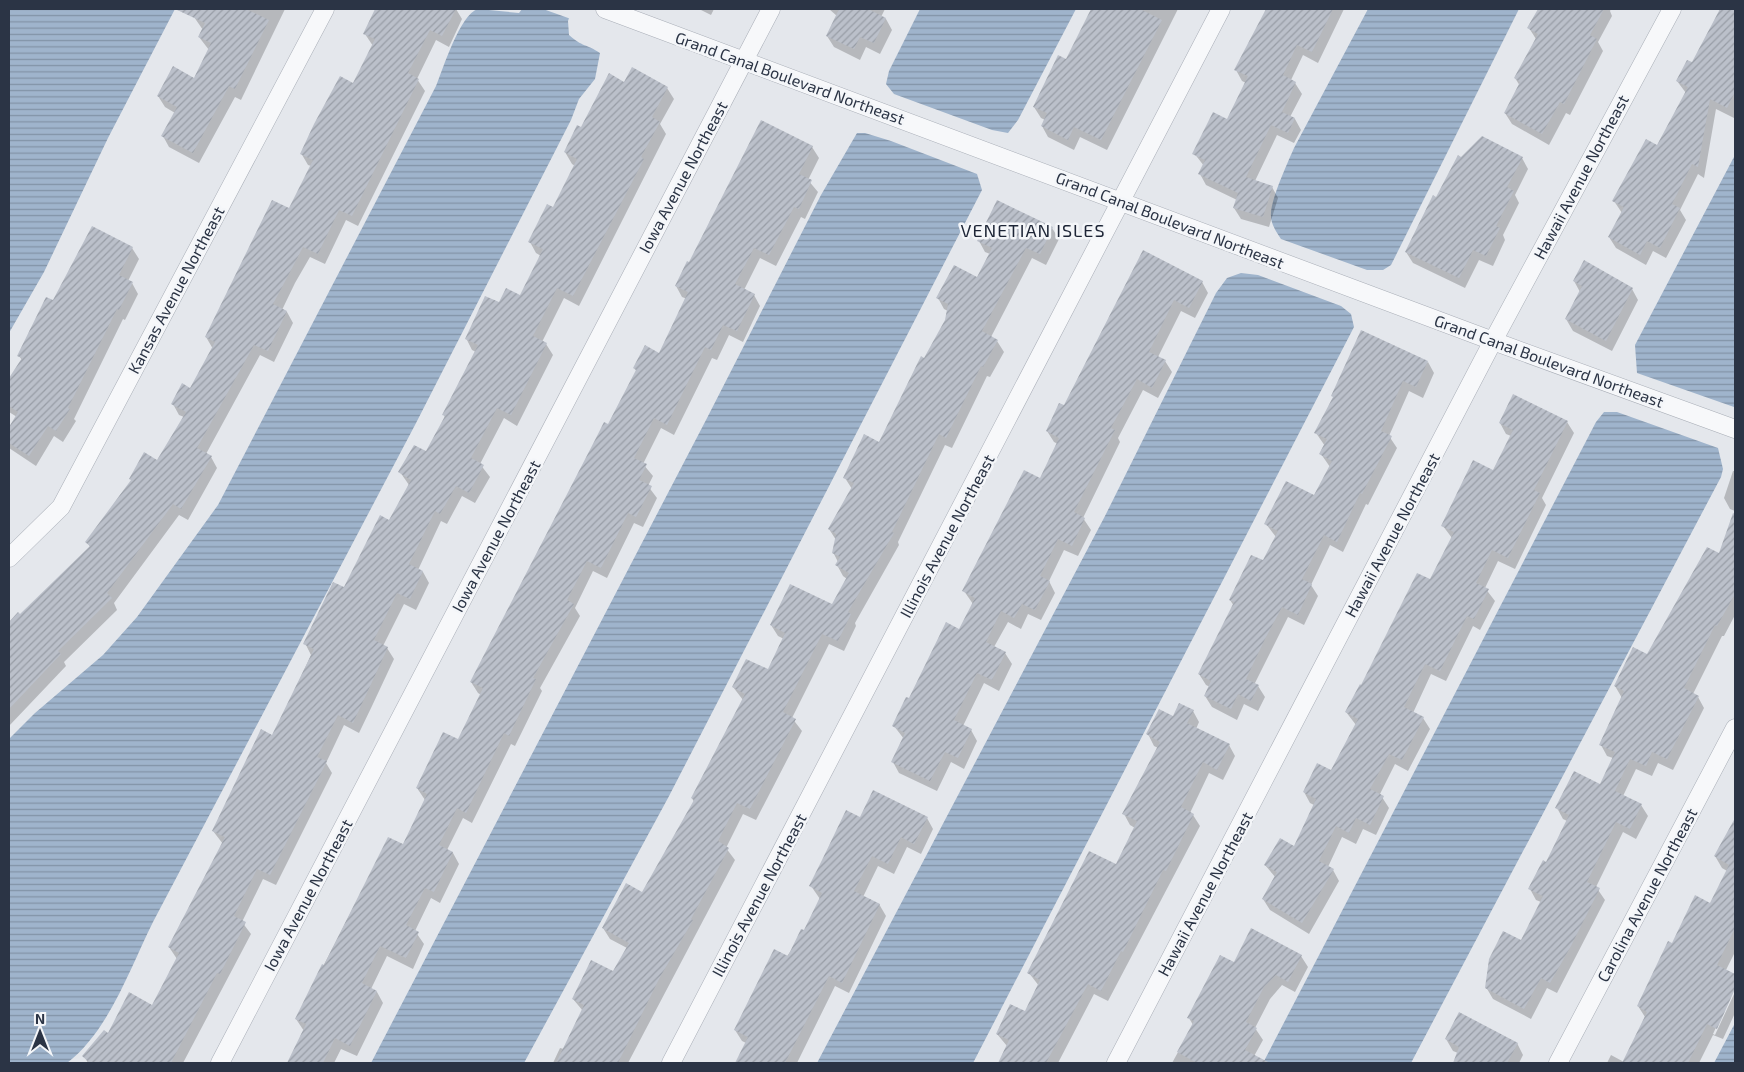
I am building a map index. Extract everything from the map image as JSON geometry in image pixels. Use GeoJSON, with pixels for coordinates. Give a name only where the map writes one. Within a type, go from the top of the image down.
{"type":"FeatureCollection","features":[{"type":"Feature","properties":{"kind":"street","name":"Kansas Avenue Northeast"},"geometry":{"type":"LineString","coordinates":[[9,558],[60,507],[325,9]]}},
{"type":"Feature","properties":{"kind":"street","name":"Grand Canal Boulevard Northeast"},"geometry":{"type":"LineString","coordinates":[[605,9],[1493,341],[1735,429]]}},
{"type":"Feature","properties":{"kind":"street","name":"Iowa Avenue Northeast"},"geometry":{"type":"LineString","coordinates":[[220,1063],[771,9]]}},
{"type":"Feature","properties":{"kind":"street","name":"Illinois Avenue Northeast"},"geometry":{"type":"LineString","coordinates":[[671,1063],[1221,9]]}},
{"type":"Feature","properties":{"kind":"street","name":"Hawaii Avenue Northeast"},"geometry":{"type":"LineString","coordinates":[[1116,1063],[1493,341],[1672,9]]}},
{"type":"Feature","properties":{"kind":"street","name":"Carolina Avenue Northeast"},"geometry":{"type":"LineString","coordinates":[[1558,1063],[1735,728]]}},
{"type":"Feature","properties":{"kind":"water"},"geometry":{"type":"Polygon","coordinates":[[[9,9],[175,9],[108,138],[44,272],[9,333],[9,9]]]}},
{"type":"Feature","properties":{"kind":"water"},"geometry":{"type":"Polygon","coordinates":[[[478,9],[519,13],[522,9],[572,9],[568,21],[569,35],[578,42],[600,53],[595,79],[579,99],[571,120],[415,425],[153,922],[107,1016],[82,1050],[67,1063],[9,1063],[9,739],[35,713],[103,655],[137,617],[218,505],[436,86],[459,31],[471,13],[478,9]]]}},
{"type":"Feature","properties":{"kind":"water"},"geometry":{"type":"Polygon","coordinates":[[[920,9],[1076,9],[1018,120],[1008,133],[992,130],[894,94],[886,84],[889,71],[920,9]]]}},
{"type":"Feature","properties":{"kind":"water"},"geometry":{"type":"Polygon","coordinates":[[[1368,9],[1519,9],[1391,265],[1383,270],[1367,270],[1281,239],[1271,220],[1272,206],[1277,190],[1294,148],[1368,9]]]}},
{"type":"Feature","properties":{"kind":"water"},"geometry":{"type":"Polygon","coordinates":[[[857,133],[865,133],[891,141],[977,174],[982,190],[668,798],[524,1063],[371,1063],[821,195],[857,133]]]}},
{"type":"Feature","properties":{"kind":"water"},"geometry":{"type":"Polygon","coordinates":[[[1735,155],[1734,407],[1637,373],[1635,345],[1735,155]]]}},
{"type":"Feature","properties":{"kind":"water"},"geometry":{"type":"Polygon","coordinates":[[[1241,273],[1258,275],[1341,306],[1351,314],[1354,327],[973,1063],[817,1063],[1105,516],[1216,293],[1227,278],[1241,273]]]}},
{"type":"Feature","properties":{"kind":"water"},"geometry":{"type":"Polygon","coordinates":[[[1604,412],[1617,412],[1718,448],[1723,469],[1721,477],[1411,1063],[1263,1063],[1596,422],[1604,412]]]}},
{"type":"Feature","properties":{"kind":"water"},"geometry":{"type":"Polygon","coordinates":[[[1735,1023],[1735,1063],[1714,1063],[1735,1023]]]}},
{"type":"Feature","properties":{"kind":"pier"},"geometry":{"type":"Polygon","coordinates":[[[543,9],[575,9],[571,19],[543,9]]]}},
{"type":"Feature","properties":{"kind":"building"},"geometry":{"type":"Polygon","coordinates":[[[175,9],[246,9],[269,20],[235,89],[229,86],[193,153],[161,136],[177,107],[157,96],[173,66],[194,78],[211,43],[198,37],[205,23],[175,9]]]}},
{"type":"Feature","properties":{"kind":"building"},"geometry":{"type":"Polygon","coordinates":[[[375,9],[456,9],[442,36],[430,30],[408,73],[419,79],[352,216],[339,210],[318,254],[303,247],[273,304],[287,311],[268,351],[254,345],[197,448],[212,456],[181,509],[173,504],[107,593],[112,598],[58,651],[61,654],[9,709],[9,622],[18,612],[20,614],[90,546],[85,542],[131,480],[129,479],[144,452],[157,460],[186,412],[171,404],[182,383],[190,388],[215,342],[205,337],[272,200],[289,208],[313,160],[300,154],[314,124],[340,76],[353,83],[375,39],[363,34],[375,9]]]}},
{"type":"Feature","properties":{"kind":"building"},"geometry":{"type":"Polygon","coordinates":[[[839,9],[868,9],[886,18],[874,43],[860,37],[854,49],[826,36],[839,9]]]}},
{"type":"Feature","properties":{"kind":"building"},"geometry":{"type":"Polygon","coordinates":[[[1091,9],[1140,9],[1162,20],[1101,140],[1074,127],[1068,140],[1041,126],[1047,113],[1033,107],[1058,55],[1066,59],[1091,9]]]}},
{"type":"Feature","properties":{"kind":"building"},"geometry":{"type":"Polygon","coordinates":[[[1266,9],[1333,9],[1312,52],[1297,45],[1283,75],[1296,82],[1282,112],[1295,118],[1288,133],[1271,125],[1246,177],[1273,186],[1263,217],[1233,208],[1238,193],[1198,174],[1205,160],[1192,154],[1213,112],[1227,119],[1248,76],[1234,70],[1266,9]]]}},
{"type":"Feature","properties":{"kind":"building"},"geometry":{"type":"Polygon","coordinates":[[[1538,9],[1604,9],[1590,35],[1597,39],[1564,104],[1560,102],[1542,134],[1504,113],[1520,82],[1514,78],[1538,34],[1527,28],[1538,9]]]}},
{"type":"Feature","properties":{"kind":"building"},"geometry":{"type":"Polygon","coordinates":[[[1720,9],[1735,9],[1735,92],[1727,108],[1710,99],[1698,167],[1692,164],[1672,204],[1680,208],[1660,248],[1647,241],[1640,255],[1608,237],[1624,207],[1612,201],[1646,139],[1657,145],[1688,87],[1676,81],[1687,60],[1692,62],[1720,9]]]}},
{"type":"Feature","properties":{"kind":"building"},"geometry":{"type":"Polygon","coordinates":[[[632,67],[668,87],[652,117],[660,122],[641,157],[644,159],[573,296],[557,288],[533,336],[547,343],[511,415],[497,408],[471,458],[484,465],[469,493],[456,486],[440,514],[435,511],[409,564],[423,571],[410,599],[397,593],[374,640],[388,647],[353,723],[338,715],[317,757],[327,761],[270,875],[257,869],[234,916],[246,922],[220,974],[217,973],[171,1063],[90,1063],[82,1056],[104,1030],[108,1033],[129,992],[152,1005],[179,953],[168,947],[225,837],[212,831],[261,729],[272,735],[314,649],[303,644],[333,582],[344,587],[380,515],[389,520],[411,480],[398,472],[414,445],[426,451],[445,416],[442,415],[478,345],[465,339],[485,296],[499,302],[506,288],[520,295],[543,249],[528,242],[547,204],[553,207],[577,159],[564,152],[577,125],[581,127],[609,73],[624,82],[632,67]]]}},
{"type":"Feature","properties":{"kind":"building"},"geometry":{"type":"Polygon","coordinates":[[[761,120],[813,146],[799,174],[812,180],[799,209],[794,207],[769,255],[754,248],[735,284],[755,294],[737,331],[723,325],[711,350],[705,347],[667,425],[654,418],[634,458],[647,464],[639,480],[652,486],[636,517],[628,513],[601,568],[587,561],[567,600],[574,604],[533,678],[536,679],[509,736],[504,733],[466,813],[457,808],[439,845],[453,852],[434,892],[425,888],[406,925],[419,932],[406,958],[380,946],[362,983],[377,991],[350,1046],[335,1038],[323,1063],[287,1063],[306,1024],[295,1019],[322,964],[324,965],[388,837],[403,844],[427,794],[416,788],[443,732],[458,739],[483,688],[470,682],[604,422],[608,424],[636,370],[633,368],[645,345],[659,353],[688,292],[675,286],[761,120]]]}},
{"type":"Feature","properties":{"kind":"building"},"geometry":{"type":"Polygon","coordinates":[[[1482,136],[1523,157],[1507,187],[1514,191],[1496,226],[1500,228],[1486,256],[1473,250],[1459,278],[1405,252],[1433,195],[1436,197],[1458,155],[1461,157],[1482,136]]]}},
{"type":"Feature","properties":{"kind":"building"},"geometry":{"type":"Polygon","coordinates":[[[997,200],[1053,227],[1040,254],[1026,248],[982,331],[998,340],[983,367],[981,366],[946,438],[939,434],[892,532],[894,533],[848,612],[851,614],[838,641],[822,634],[783,712],[796,719],[750,809],[737,803],[718,841],[729,848],[691,919],[693,920],[659,979],[618,1063],[556,1063],[584,1005],[572,999],[591,960],[613,971],[629,943],[602,928],[626,883],[642,892],[694,800],[691,798],[745,694],[732,687],[746,659],[768,669],[785,633],[770,625],[790,584],[832,604],[849,573],[835,565],[840,557],[832,553],[836,534],[828,529],[854,483],[843,478],[864,434],[879,442],[921,356],[924,358],[945,320],[948,304],[936,298],[954,265],[977,277],[992,248],[977,241],[997,200]]]}},
{"type":"Feature","properties":{"kind":"building"},"geometry":{"type":"Polygon","coordinates":[[[92,226],[133,247],[119,275],[133,282],[119,310],[117,309],[68,408],[70,409],[56,431],[48,426],[29,456],[9,443],[9,427],[18,412],[9,406],[9,378],[22,358],[17,356],[46,297],[53,300],[92,226]]]}},
{"type":"Feature","properties":{"kind":"building"},"geometry":{"type":"Polygon","coordinates":[[[1143,250],[1203,281],[1189,308],[1174,300],[1149,352],[1166,360],[1152,388],[1137,379],[1111,428],[1115,430],[1074,512],[1085,518],[1072,546],[1058,539],[1040,576],[1050,581],[1035,610],[1022,604],[1014,618],[1001,611],[986,642],[1006,652],[992,680],[977,673],[954,720],[972,729],[958,758],[945,752],[930,781],[891,762],[905,733],[892,726],[906,697],[909,698],[946,622],[959,629],[975,598],[962,591],[1024,470],[1040,478],[1059,438],[1046,431],[1059,403],[1064,405],[1143,250]]]}},
{"type":"Feature","properties":{"kind":"building"},"geometry":{"type":"Polygon","coordinates":[[[1584,260],[1633,288],[1606,341],[1565,319],[1582,286],[1573,281],[1584,260]]]}},
{"type":"Feature","properties":{"kind":"building"},"geometry":{"type":"Polygon","coordinates":[[[1361,330],[1428,361],[1416,387],[1403,381],[1381,431],[1392,436],[1362,494],[1360,493],[1337,542],[1324,535],[1302,579],[1312,584],[1298,615],[1282,607],[1266,637],[1246,679],[1259,685],[1251,701],[1238,694],[1231,709],[1204,696],[1211,681],[1198,674],[1234,602],[1229,600],[1251,555],[1263,560],[1278,531],[1264,524],[1286,481],[1314,495],[1332,461],[1319,454],[1327,439],[1314,433],[1333,397],[1331,396],[1361,330]]]}},
{"type":"Feature","properties":{"kind":"building"},"geometry":{"type":"Polygon","coordinates":[[[1513,394],[1568,421],[1534,490],[1540,493],[1508,558],[1492,550],[1476,583],[1489,589],[1474,619],[1467,616],[1440,671],[1425,664],[1404,707],[1424,717],[1402,760],[1389,754],[1370,789],[1384,796],[1370,825],[1356,818],[1349,833],[1336,826],[1319,861],[1334,869],[1302,923],[1262,899],[1277,872],[1264,865],[1280,838],[1294,846],[1316,799],[1303,792],[1317,763],[1331,770],[1358,719],[1345,712],[1361,685],[1417,573],[1430,579],[1454,532],[1441,526],[1473,460],[1493,470],[1513,430],[1499,423],[1513,394]]]}},
{"type":"Feature","properties":{"kind":"building"},"geometry":{"type":"Polygon","coordinates":[[[1733,513],[1735,514],[1735,594],[1717,626],[1715,625],[1684,688],[1699,696],[1667,759],[1652,752],[1646,766],[1630,759],[1615,791],[1642,804],[1630,829],[1616,822],[1587,882],[1600,888],[1550,983],[1541,978],[1524,1009],[1485,988],[1489,959],[1503,931],[1521,940],[1543,896],[1528,889],[1543,860],[1546,862],[1569,815],[1555,808],[1574,771],[1600,784],[1615,752],[1599,745],[1624,691],[1614,686],[1633,647],[1647,654],[1707,547],[1719,553],[1733,513]]]}},
{"type":"Feature","properties":{"kind":"building"},"geometry":{"type":"Polygon","coordinates":[[[1179,703],[1194,710],[1187,723],[1230,744],[1217,770],[1203,762],[1181,807],[1194,814],[1166,871],[1163,870],[1123,952],[1121,951],[1101,991],[1088,984],[1046,1063],[998,1063],[1009,1040],[996,1034],[1010,1004],[1025,1011],[1040,980],[1027,973],[1089,851],[1116,864],[1137,821],[1122,814],[1160,742],[1146,734],[1159,709],[1173,716],[1179,703]]]}},
{"type":"Feature","properties":{"kind":"building"},"geometry":{"type":"Polygon","coordinates":[[[873,790],[928,817],[914,844],[901,837],[888,864],[872,856],[854,891],[880,904],[842,983],[829,976],[785,1063],[735,1063],[748,1037],[734,1030],[774,949],[788,956],[801,929],[804,930],[822,893],[809,886],[846,810],[860,817],[873,790]]]}},
{"type":"Feature","properties":{"kind":"building"},"geometry":{"type":"Polygon","coordinates":[[[1735,818],[1735,928],[1717,965],[1735,974],[1735,989],[1717,1029],[1707,1024],[1688,1063],[1622,1063],[1647,1012],[1637,1006],[1668,941],[1672,943],[1695,895],[1710,903],[1729,865],[1714,856],[1735,818]]]}},
{"type":"Feature","properties":{"kind":"building"},"geometry":{"type":"Polygon","coordinates":[[[1251,928],[1302,955],[1288,982],[1276,975],[1264,987],[1246,1022],[1257,1028],[1245,1050],[1270,1063],[1197,1063],[1177,1052],[1194,1021],[1187,1018],[1220,955],[1234,962],[1251,928]]]}},
{"type":"Feature","properties":{"kind":"building"},"geometry":{"type":"Polygon","coordinates":[[[1459,1012],[1518,1043],[1507,1063],[1453,1063],[1459,1047],[1445,1039],[1459,1012]]]}},
{"type":"Feature","properties":{"kind":"district","name":"VENETIAN ISLES"},"geometry":{"type":"Point","coordinates":[1033,231]}}]}
